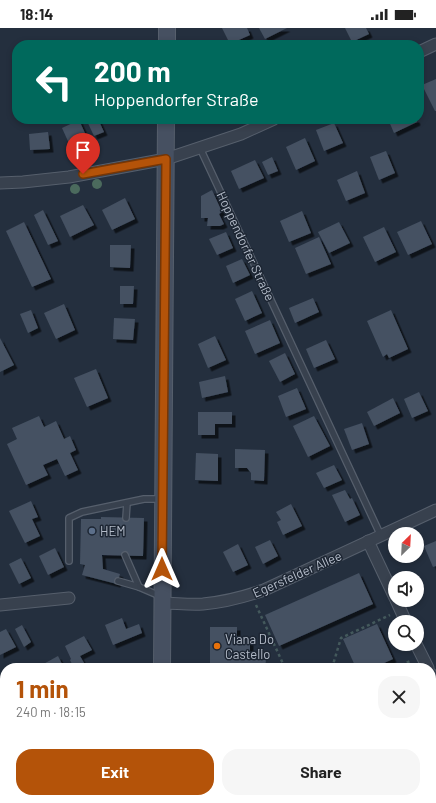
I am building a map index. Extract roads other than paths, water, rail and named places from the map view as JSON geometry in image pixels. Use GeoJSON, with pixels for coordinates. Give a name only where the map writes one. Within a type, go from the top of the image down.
{"type":"FeatureCollection","features":[{"type":"Feature","properties":{"kind":"main road"},"geometry":{"type":"LineString","coordinates":[[167,28],[167,40]]}},
{"type":"Feature","properties":{"kind":"main road"},"geometry":{"type":"LineString","coordinates":[[162,663],[162,499],[166,124]]}},
{"type":"Feature","properties":{"kind":"street"},"geometry":{"type":"LineString","coordinates":[[424,50],[436,44]]}},
{"type":"Feature","properties":{"kind":"street"},"geometry":{"type":"LineString","coordinates":[[0,183],[68,177],[166,159],[240,134],[263,124]]}},
{"type":"Feature","properties":{"kind":"street","name":"Egersfelder Allee"},"geometry":{"type":"LineString","coordinates":[[162,600],[201,604],[252,595],[268,589],[436,510]]}},
{"type":"Feature","properties":{"kind":"street"},"geometry":{"type":"LineString","coordinates":[[368,542],[388,584]]}},
{"type":"Feature","properties":{"kind":"street"},"geometry":{"type":"LineString","coordinates":[[0,605],[70,598]]}},
{"type":"Feature","properties":{"kind":"street"},"geometry":{"type":"LineString","coordinates":[[420,651],[426,663]]}},
{"type":"Feature","properties":{"kind":"lane","name":"Hoppendorfer Straße"},"geometry":{"type":"LineString","coordinates":[[200,148],[381,536]]}},
{"type":"Feature","properties":{"kind":"lane"},"geometry":{"type":"LineString","coordinates":[[69,560],[69,518],[82,512],[144,499],[162,499]]}},
{"type":"Feature","properties":{"kind":"lane"},"geometry":{"type":"LineString","coordinates":[[126,518],[127,503]]}},
{"type":"Feature","properties":{"kind":"lane"},"geometry":{"type":"LineString","coordinates":[[125,555],[139,587]]}},
{"type":"Feature","properties":{"kind":"lane"},"geometry":{"type":"LineString","coordinates":[[118,581],[139,587],[162,600]]}},
{"type":"Feature","properties":{"kind":"place","name":"HEM"},"geometry":{"type":"Point","coordinates":[92,531]}},
{"type":"Feature","properties":{"kind":"place","name":"Viana Do Castello"},"geometry":{"type":"Point","coordinates":[217,646]}}]}
